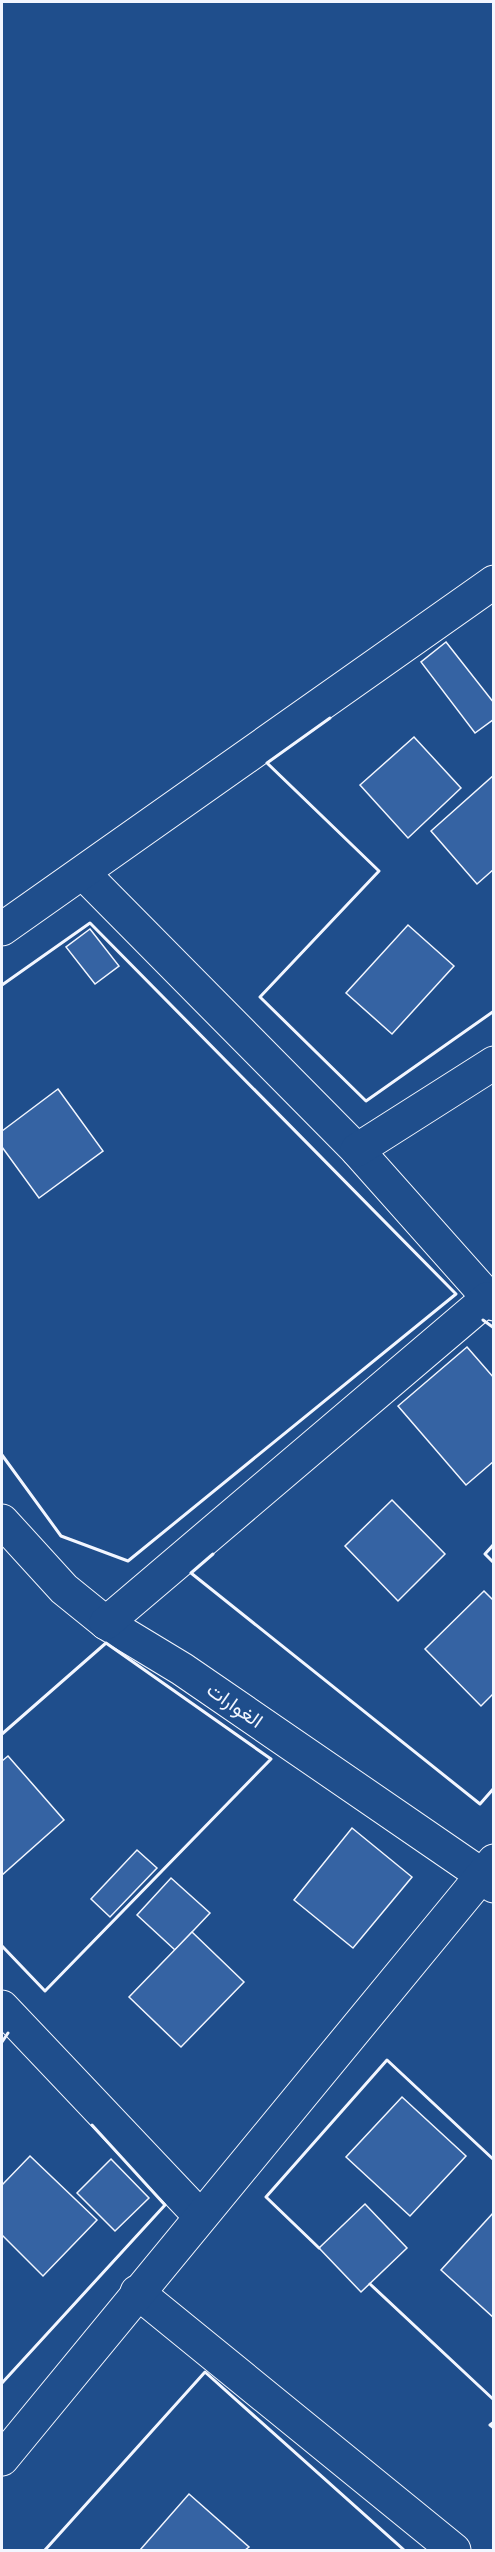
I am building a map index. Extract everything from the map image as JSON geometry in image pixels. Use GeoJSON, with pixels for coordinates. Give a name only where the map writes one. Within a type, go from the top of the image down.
{"type":"FeatureCollection","features":[{"type":"Feature","properties":{"kind":"street"},"geometry":{"type":"LineString","coordinates":[[2,929],[494,582]]}},
{"type":"Feature","properties":{"kind":"street"},"geometry":{"type":"LineString","coordinates":[[83,873],[357,1150],[490,1302],[106,1623]]}},
{"type":"Feature","properties":{"kind":"street"},"geometry":{"type":"LineString","coordinates":[[357,1150],[494,1063]]}},
{"type":"Feature","properties":{"kind":"street","name":"الغوارات"},"geometry":{"type":"LineString","coordinates":[[2,1521],[64,1589],[106,1623],[182,1668],[490,1874]]}},
{"type":"Feature","properties":{"kind":"street"},"geometry":{"type":"LineString","coordinates":[[2,2459],[200,2216],[490,1874]]}},
{"type":"Feature","properties":{"kind":"street"},"geometry":{"type":"LineString","coordinates":[[2,2007],[200,2216]]}},
{"type":"Feature","properties":{"kind":"street"},"geometry":{"type":"LineString","coordinates":[[137,2292],[454,2550]]}},
{"type":"Feature","properties":{"kind":"building"},"geometry":{"type":"Polygon","coordinates":[[[446,642],[494,703],[494,719],[475,733],[421,662],[446,642]]]}},
{"type":"Feature","properties":{"kind":"building"},"geometry":{"type":"Polygon","coordinates":[[[414,737],[461,788],[408,838],[360,785],[414,737]]]}},
{"type":"Feature","properties":{"kind":"building"},"geometry":{"type":"Polygon","coordinates":[[[494,775],[494,869],[477,884],[431,831],[494,775]]]}},
{"type":"Feature","properties":{"kind":"building"},"geometry":{"type":"Polygon","coordinates":[[[408,925],[454,966],[392,1034],[346,993],[408,925]]]}},
{"type":"Feature","properties":{"kind":"building"},"geometry":{"type":"Polygon","coordinates":[[[90,929],[119,966],[95,984],[66,947],[90,929]]]}},
{"type":"Feature","properties":{"kind":"building"},"geometry":{"type":"Polygon","coordinates":[[[58,1089],[103,1151],[39,1198],[2,1147],[2,1131],[58,1089]]]}},
{"type":"Feature","properties":{"kind":"building"},"geometry":{"type":"Polygon","coordinates":[[[467,1347],[494,1378],[494,1461],[466,1485],[398,1406],[467,1347]]]}},
{"type":"Feature","properties":{"kind":"building"},"geometry":{"type":"Polygon","coordinates":[[[392,1500],[445,1554],[398,1601],[345,1546],[392,1500]]]}},
{"type":"Feature","properties":{"kind":"building"},"geometry":{"type":"Polygon","coordinates":[[[484,1591],[494,1601],[494,1693],[481,1706],[425,1649],[484,1591]]]}},
{"type":"Feature","properties":{"kind":"building"},"geometry":{"type":"Polygon","coordinates":[[[8,1756],[64,1820],[2,1875],[2,1761],[8,1756]]]}},
{"type":"Feature","properties":{"kind":"building"},"geometry":{"type":"Polygon","coordinates":[[[352,1828],[412,1877],[353,1948],[294,1900],[352,1828]]]}},
{"type":"Feature","properties":{"kind":"building"},"geometry":{"type":"Polygon","coordinates":[[[137,1850],[157,1868],[110,1917],[91,1899],[137,1850]]]}},
{"type":"Feature","properties":{"kind":"building"},"geometry":{"type":"Polygon","coordinates":[[[171,1878],[210,1913],[175,1950],[137,1915],[171,1878]]]}},
{"type":"Feature","properties":{"kind":"building"},"geometry":{"type":"Polygon","coordinates":[[[192,1932],[244,1982],[181,2047],[129,1997],[192,1932]]]}},
{"type":"Feature","properties":{"kind":"building"},"geometry":{"type":"Polygon","coordinates":[[[402,2097],[466,2156],[410,2216],[346,2157],[402,2097]]]}},
{"type":"Feature","properties":{"kind":"building"},"geometry":{"type":"Polygon","coordinates":[[[30,2156],[97,2220],[43,2276],[2,2235],[2,2185],[30,2156]]]}},
{"type":"Feature","properties":{"kind":"building"},"geometry":{"type":"Polygon","coordinates":[[[111,2159],[149,2198],[115,2231],[77,2193],[111,2159]]]}},
{"type":"Feature","properties":{"kind":"building"},"geometry":{"type":"Polygon","coordinates":[[[365,2204],[407,2248],[361,2292],[319,2248],[365,2204]]]}},
{"type":"Feature","properties":{"kind":"building"},"geometry":{"type":"Polygon","coordinates":[[[494,2212],[494,2318],[441,2270],[494,2212]]]}},
{"type":"Feature","properties":{"kind":"building"},"geometry":{"type":"Polygon","coordinates":[[[189,2494],[249,2547],[245,2550],[140,2550],[189,2494]]]}},
{"type":"Feature","properties":{"kind":"wall"},"geometry":{"type":"LineString","coordinates":[[330,718],[267,763],[379,871],[260,997],[366,1101],[494,1011]]}},
{"type":"Feature","properties":{"kind":"wall"},"geometry":{"type":"LineString","coordinates":[[2,985],[90,923],[456,1294],[128,1561],[61,1536],[2,1455]]}},
{"type":"Feature","properties":{"kind":"wall"},"geometry":{"type":"LineString","coordinates":[[483,1320],[494,1328]]}},
{"type":"Feature","properties":{"kind":"wall"},"geometry":{"type":"LineString","coordinates":[[494,1544],[485,1554],[494,1563]]}},
{"type":"Feature","properties":{"kind":"wall"},"geometry":{"type":"LineString","coordinates":[[213,1554],[191,1573],[480,1804],[494,1788]]}},
{"type":"Feature","properties":{"kind":"wall"},"geometry":{"type":"LineString","coordinates":[[2,1734],[106,1643],[271,1759],[45,1991],[2,1946]]}},
{"type":"Feature","properties":{"kind":"wall"},"geometry":{"type":"LineString","coordinates":[[2,2042],[8,2033]]}},
{"type":"Feature","properties":{"kind":"wall"},"geometry":{"type":"LineString","coordinates":[[319,2248],[266,2197],[387,2060],[494,2160]]}},
{"type":"Feature","properties":{"kind":"wall"},"geometry":{"type":"LineString","coordinates":[[2,2383],[165,2205],[92,2125]]}},
{"type":"Feature","properties":{"kind":"wall"},"geometry":{"type":"LineString","coordinates":[[370,2284],[494,2400]]}},
{"type":"Feature","properties":{"kind":"wall"},"geometry":{"type":"LineString","coordinates":[[45,2550],[205,2372],[404,2550]]}},
{"type":"Feature","properties":{"kind":"wall"},"geometry":{"type":"LineString","coordinates":[[494,2422],[490,2425],[494,2428]]}}]}
